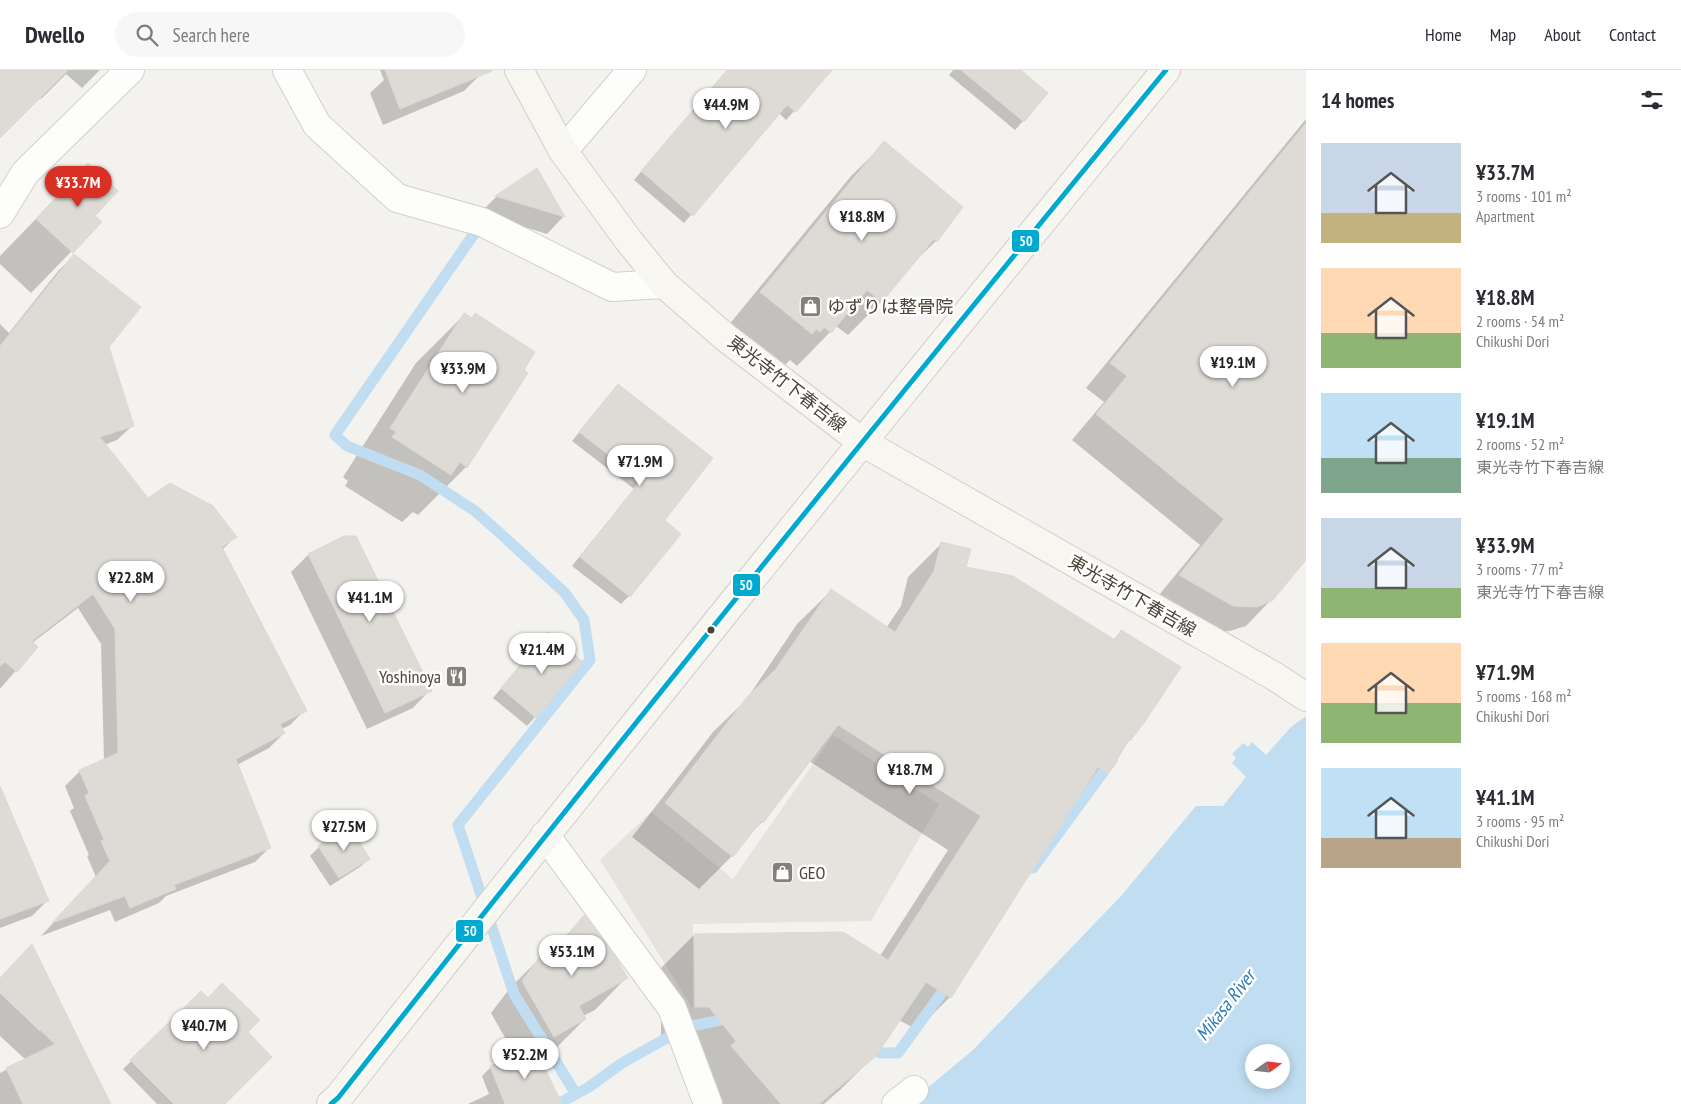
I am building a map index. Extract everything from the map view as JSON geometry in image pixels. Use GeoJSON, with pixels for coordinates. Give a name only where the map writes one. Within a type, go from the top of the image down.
{"type":"FeatureCollection","features":[{"type":"Feature","properties":{"kind":"street"},"geometry":{"type":"LineString","coordinates":[[0,214],[25,173],[130,70]]}},
{"type":"Feature","properties":{"kind":"street"},"geometry":{"type":"LineString","coordinates":[[287,70],[317,125],[397,198],[482,222],[612,287],[664,284]]}},
{"type":"Feature","properties":{"kind":"street","name":"東光寺竹下春吉線"},"geometry":{"type":"LineString","coordinates":[[519,70],[562,151],[629,242],[664,284],[725,337],[862,442],[1274,676],[1306,697]]}},
{"type":"Feature","properties":{"kind":"street"},"geometry":{"type":"LineString","coordinates":[[562,151],[632,70]]}},
{"type":"Feature","properties":{"kind":"street"},"geometry":{"type":"LineString","coordinates":[[331,1104],[862,442],[1166,70]]}},
{"type":"Feature","properties":{"kind":"street"},"geometry":{"type":"LineString","coordinates":[[545,835],[672,1008],[708,1104]]}},
{"type":"Feature","properties":{"kind":"shaded area"},"geometry":{"type":"Polygon","coordinates":[[[833,735],[939,804],[871,921],[693,924],[693,1009],[600,860],[651,812],[733,879],[833,735]]]}},
{"type":"Feature","properties":{"kind":"water","name":"Mikasa River"},"geometry":{"type":"Polygon","coordinates":[[[1306,716],[1306,1104],[908,1104],[973,1050],[1121,896],[1196,806],[1223,806],[1246,777],[1232,763],[1236,758],[1232,754],[1243,743],[1248,747],[1252,742],[1266,755],[1291,727],[1306,716]]]}},
{"type":"Feature","properties":{"kind":"building"},"geometry":{"type":"Polygon","coordinates":[[[0,70],[68,70],[0,138],[0,70]]]}},
{"type":"Feature","properties":{"kind":"building"},"geometry":{"type":"Polygon","coordinates":[[[385,70],[492,70],[492,71],[400,109],[385,70]]]}},
{"type":"Feature","properties":{"kind":"building"},"geometry":{"type":"Polygon","coordinates":[[[727,70],[832,70],[796,112],[787,105],[693,216],[641,171],[727,70]]]}},
{"type":"Feature","properties":{"kind":"building"},"geometry":{"type":"Polygon","coordinates":[[[961,70],[1021,70],[1048,93],[1024,122],[961,70]]]}},
{"type":"Feature","properties":{"kind":"building"},"geometry":{"type":"Polygon","coordinates":[[[1306,123],[1306,560],[1272,601],[1256,607],[1233,606],[1179,575],[1224,519],[1096,414],[1127,376],[1110,363],[1306,123]]]}},
{"type":"Feature","properties":{"kind":"building"},"geometry":{"type":"Polygon","coordinates":[[[884,141],[963,207],[937,242],[934,239],[882,302],[867,290],[831,333],[824,327],[820,332],[816,329],[812,334],[760,292],[884,141]]]}},
{"type":"Feature","properties":{"kind":"building"},"geometry":{"type":"Polygon","coordinates":[[[88,163],[118,191],[95,216],[102,222],[73,253],[36,219],[88,163]]]}},
{"type":"Feature","properties":{"kind":"building"},"geometry":{"type":"Polygon","coordinates":[[[537,168],[565,217],[495,196],[537,168]]]}},
{"type":"Feature","properties":{"kind":"building"},"geometry":{"type":"Polygon","coordinates":[[[74,254],[141,307],[109,347],[134,426],[100,437],[148,498],[170,483],[213,506],[237,537],[222,547],[307,711],[280,724],[285,733],[236,759],[271,848],[174,885],[176,889],[130,908],[125,896],[52,923],[110,861],[101,841],[104,840],[85,796],[89,793],[79,770],[118,753],[115,629],[93,594],[32,641],[38,647],[17,672],[5,662],[0,666],[0,346],[74,254]]]}},
{"type":"Feature","properties":{"kind":"building"},"geometry":{"type":"Polygon","coordinates":[[[464,313],[472,318],[475,313],[535,352],[524,370],[528,373],[467,468],[460,462],[451,475],[392,437],[396,432],[390,428],[464,313]]]}},
{"type":"Feature","properties":{"kind":"building"},"geometry":{"type":"Polygon","coordinates":[[[618,384],[713,458],[665,520],[681,534],[630,597],[580,557],[641,480],[579,432],[618,384]]]}},
{"type":"Feature","properties":{"kind":"building"},"geometry":{"type":"Polygon","coordinates":[[[344,536],[356,536],[432,691],[385,713],[308,554],[344,536]]]}},
{"type":"Feature","properties":{"kind":"building"},"geometry":{"type":"Polygon","coordinates":[[[941,542],[971,549],[966,567],[1013,576],[1115,640],[1121,630],[1181,667],[1146,720],[1129,740],[1108,774],[1098,767],[951,998],[926,982],[876,1056],[819,1104],[781,1104],[731,1046],[736,1041],[709,1007],[695,1007],[694,934],[843,932],[888,960],[981,816],[838,725],[763,823],[761,821],[733,857],[665,803],[747,697],[775,670],[831,589],[895,632],[934,571],[941,542]]]}},
{"type":"Feature","properties":{"kind":"building"},"geometry":{"type":"Polygon","coordinates":[[[548,632],[583,662],[536,718],[501,688],[548,632]]]}},
{"type":"Feature","properties":{"kind":"building"},"geometry":{"type":"Polygon","coordinates":[[[0,786],[49,901],[0,919],[0,786]]]}},
{"type":"Feature","properties":{"kind":"building"},"geometry":{"type":"Polygon","coordinates":[[[349,826],[370,859],[339,878],[318,846],[349,826]]]}},
{"type":"Feature","properties":{"kind":"building"},"geometry":{"type":"Polygon","coordinates":[[[584,915],[616,958],[628,978],[579,1006],[586,1019],[554,1037],[522,981],[541,955],[557,948],[584,915]]]}},
{"type":"Feature","properties":{"kind":"building"},"geometry":{"type":"Polygon","coordinates":[[[32,944],[111,1104],[23,1104],[6,1068],[55,1044],[0,992],[0,978],[32,944]]]}},
{"type":"Feature","properties":{"kind":"building"},"geometry":{"type":"Polygon","coordinates":[[[222,983],[260,1020],[248,1032],[272,1057],[225,1104],[174,1104],[130,1060],[201,991],[208,998],[222,983]]]}},
{"type":"Feature","properties":{"kind":"building"},"geometry":{"type":"Polygon","coordinates":[[[535,1048],[562,1104],[505,1104],[490,1066],[535,1048]]]}},
{"type":"Feature","properties":{"kind":"waterway"},"geometry":{"type":"LineString","coordinates":[[466,224],[476,231],[335,435],[347,446],[420,475],[475,511],[565,593],[584,620],[590,660],[458,825],[514,994],[576,1094]]}},
{"type":"Feature","properties":{"kind":"waterway"},"geometry":{"type":"LineString","coordinates":[[1033,868],[1112,760]]}},
{"type":"Feature","properties":{"kind":"waterway"},"geometry":{"type":"LineString","coordinates":[[866,1045],[880,1053],[898,1053],[951,980]]}},
{"type":"Feature","properties":{"kind":"waterway"},"geometry":{"type":"LineString","coordinates":[[558,1104],[589,1087],[622,1063],[665,1039],[692,1026],[734,1017]]}},
{"type":"Feature","properties":{"kind":"transit line","name":"50"},"geometry":{"type":"LineString","coordinates":[[331,1104],[338,1098],[749,582],[1166,70]]}},
{"type":"Feature","properties":{"kind":"place","name":"ゆずりは整骨院"},"geometry":{"type":"Point","coordinates":[811,307]}},
{"type":"Feature","properties":{"kind":"place","name":"Yoshinoya"},"geometry":{"type":"Point","coordinates":[457,677]}},
{"type":"Feature","properties":{"kind":"place","name":"GEO"},"geometry":{"type":"Point","coordinates":[783,873]}}]}
